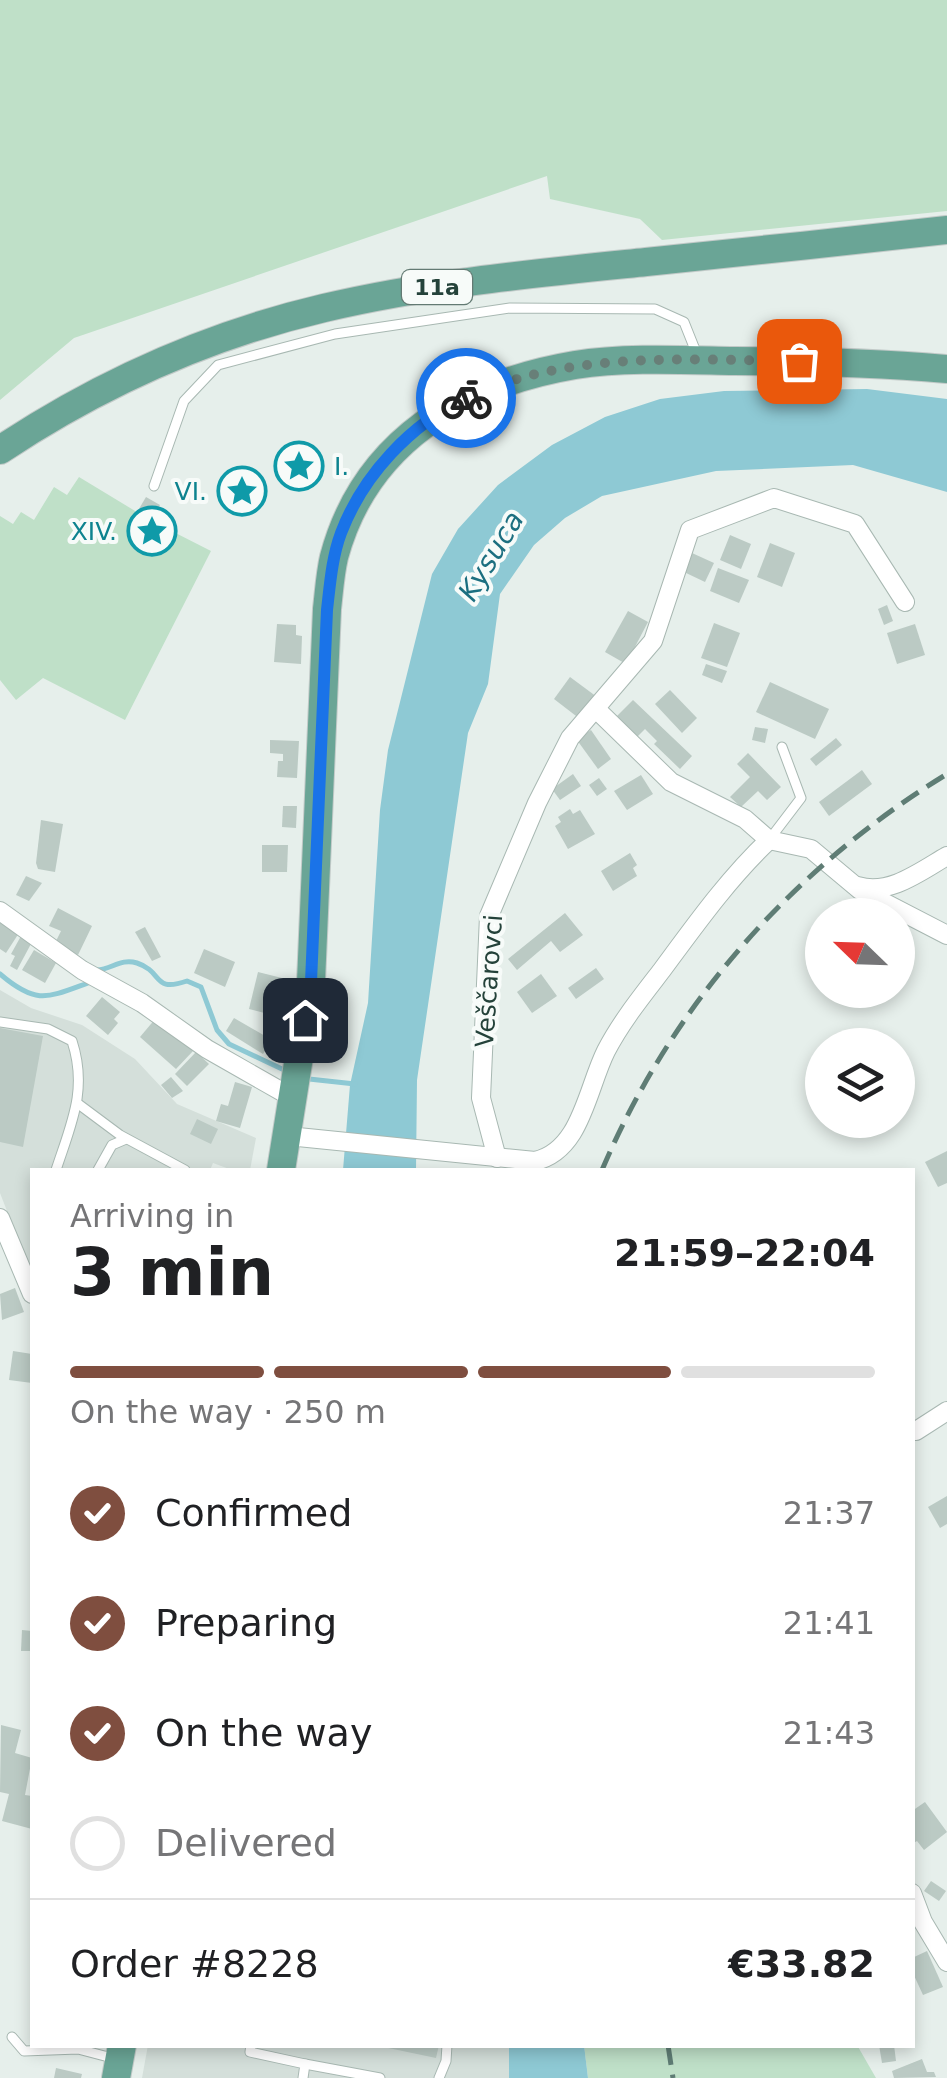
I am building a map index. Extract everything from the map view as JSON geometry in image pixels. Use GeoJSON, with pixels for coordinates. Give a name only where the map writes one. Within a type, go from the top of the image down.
{"type":"FeatureCollection","features":[{"type":"Feature","properties":{"kind":"main road","name":"11a"},"geometry":{"type":"LineString","coordinates":[[0,450],[56,415],[162,362],[240,332],[322,308],[498,278],[947,230]]}},
{"type":"Feature","properties":{"kind":"main road"},"geometry":{"type":"LineString","coordinates":[[281,1168],[311,982],[327,610],[333,562],[342,532],[374,474],[428,420],[472,395],[578,365],[699,360],[866,362],[947,369]]}},
{"type":"Feature","properties":{"kind":"street","name":"Veščarovci"},"geometry":{"type":"LineString","coordinates":[[497,1158],[482,1098],[489,916],[536,803],[570,738],[653,641],[690,530],[774,498],[855,524],[906,602]]}},
{"type":"Feature","properties":{"kind":"street"},"geometry":{"type":"LineString","coordinates":[[596,709],[671,782],[746,819],[770,840],[811,850],[867,894],[947,935]]}},
{"type":"Feature","properties":{"kind":"street"},"geometry":{"type":"LineString","coordinates":[[288,1136],[534,1161],[552,1157],[568,1142],[606,1052],[624,1021],[734,873],[770,840]]}},
{"type":"Feature","properties":{"kind":"street"},"geometry":{"type":"LineString","coordinates":[[848,881],[868,889],[887,886],[947,856]]}},
{"type":"Feature","properties":{"kind":"street"},"geometry":{"type":"LineString","coordinates":[[0,911],[82,970],[293,1098]]}},
{"type":"Feature","properties":{"kind":"street"},"geometry":{"type":"LineString","coordinates":[[0,1218],[30,1281]]}},
{"type":"Feature","properties":{"kind":"street"},"geometry":{"type":"LineString","coordinates":[[916,1431],[945,1417]]}},
{"type":"Feature","properties":{"kind":"street"},"geometry":{"type":"LineString","coordinates":[[915,1901],[947,1962]]}},
{"type":"Feature","properties":{"kind":"lane"},"geometry":{"type":"LineString","coordinates":[[154,486],[184,401],[218,366],[335,334],[510,308],[655,309],[684,322],[699,360]]}},
{"type":"Feature","properties":{"kind":"lane"},"geometry":{"type":"LineString","coordinates":[[770,840],[800,798],[782,747]]}},
{"type":"Feature","properties":{"kind":"lane"},"geometry":{"type":"LineString","coordinates":[[0,1022],[48,1029],[72,1042],[80,1067],[77,1104],[57,1168]]}},
{"type":"Feature","properties":{"kind":"lane"},"geometry":{"type":"LineString","coordinates":[[77,1104],[126,1139],[181,1168]]}},
{"type":"Feature","properties":{"kind":"lane"},"geometry":{"type":"LineString","coordinates":[[99,1168],[112,1145],[126,1139]]}},
{"type":"Feature","properties":{"kind":"lane"},"geometry":{"type":"LineString","coordinates":[[12,2037],[24,2051],[78,2049],[119,2061]]}},
{"type":"Feature","properties":{"kind":"lane"},"geometry":{"type":"LineString","coordinates":[[251,2048],[250,2052],[380,2078]]}},
{"type":"Feature","properties":{"kind":"lane"},"geometry":{"type":"LineString","coordinates":[[439,2078],[447,2048]]}},
{"type":"Feature","properties":{"kind":"lane"},"geometry":{"type":"LineString","coordinates":[[303,2078],[306,2064]]}},
{"type":"Feature","properties":{"kind":"shaded area"},"geometry":{"type":"Polygon","coordinates":[[[0,990],[31,1008],[82,1025],[135,1059],[177,1104],[256,1138],[250,1168],[227,1168],[213,1163],[211,1168],[30,1168],[30,1270],[0,1193],[0,990]]]}},
{"type":"Feature","properties":{"kind":"shaded area"},"geometry":{"type":"Polygon","coordinates":[[[147,2048],[509,2048],[509,2078],[142,2078],[147,2048]]]}},
{"type":"Feature","properties":{"kind":"green space"},"geometry":{"type":"Polygon","coordinates":[[[0,0],[947,0],[947,211],[662,240],[640,219],[550,199],[547,176],[74,338],[0,400],[0,0]]]}},
{"type":"Feature","properties":{"kind":"green space"},"geometry":{"type":"Polygon","coordinates":[[[79,477],[211,551],[125,720],[43,678],[16,700],[0,680],[0,516],[13,524],[21,512],[34,520],[54,487],[67,495],[79,477]]]}},
{"type":"Feature","properties":{"kind":"green space"},"geometry":{"type":"Polygon","coordinates":[[[584,2048],[859,2048],[876,2078],[588,2078],[584,2048]]]}},
{"type":"Feature","properties":{"kind":"water","name":"Kysuca"},"geometry":{"type":"Polygon","coordinates":[[[867,389],[947,399],[947,492],[853,465],[716,471],[602,496],[565,518],[534,545],[500,594],[488,684],[468,733],[417,1080],[416,1168],[343,1168],[350,1085],[368,1003],[380,810],[388,750],[432,574],[458,529],[498,485],[552,445],[605,417],[660,399],[724,391],[867,389]]]}},
{"type":"Feature","properties":{"kind":"water"},"geometry":{"type":"Polygon","coordinates":[[[509,2048],[584,2048],[588,2078],[509,2078],[509,2048]]]}},
{"type":"Feature","properties":{"kind":"building"},"geometry":{"type":"Polygon","coordinates":[[[146,497],[160,505],[145,532],[130,524],[146,497]]]}},
{"type":"Feature","properties":{"kind":"building"},"geometry":{"type":"Polygon","coordinates":[[[730,535],[751,544],[741,569],[720,560],[730,535]]]}},
{"type":"Feature","properties":{"kind":"building"},"geometry":{"type":"Polygon","coordinates":[[[770,543],[795,553],[782,587],[757,577],[770,543]]]}},
{"type":"Feature","properties":{"kind":"building"},"geometry":{"type":"Polygon","coordinates":[[[692,553],[714,563],[705,582],[684,572],[692,553]]]}},
{"type":"Feature","properties":{"kind":"building"},"geometry":{"type":"Polygon","coordinates":[[[718,568],[749,580],[739,603],[710,591],[718,568]]]}},
{"type":"Feature","properties":{"kind":"building"},"geometry":{"type":"Polygon","coordinates":[[[887,605],[893,621],[884,625],[878,609],[887,605]]]}},
{"type":"Feature","properties":{"kind":"building"},"geometry":{"type":"Polygon","coordinates":[[[628,611],[648,622],[626,664],[605,652],[628,611]]]}},
{"type":"Feature","properties":{"kind":"building"},"geometry":{"type":"Polygon","coordinates":[[[714,623],[740,633],[727,667],[701,658],[714,623]]]}},
{"type":"Feature","properties":{"kind":"building"},"geometry":{"type":"Polygon","coordinates":[[[277,624],[296,625],[296,635],[302,636],[301,664],[274,662],[277,624]]]}},
{"type":"Feature","properties":{"kind":"building"},"geometry":{"type":"Polygon","coordinates":[[[915,624],[925,655],[897,664],[887,633],[915,624]]]}},
{"type":"Feature","properties":{"kind":"building"},"geometry":{"type":"Polygon","coordinates":[[[706,664],[727,671],[722,683],[702,675],[706,664]]]}},
{"type":"Feature","properties":{"kind":"building"},"geometry":{"type":"Polygon","coordinates":[[[570,677],[597,697],[580,719],[554,699],[570,677]]]}},
{"type":"Feature","properties":{"kind":"building"},"geometry":{"type":"Polygon","coordinates":[[[770,682],[829,709],[815,739],[756,712],[770,682]]]}},
{"type":"Feature","properties":{"kind":"building"},"geometry":{"type":"Polygon","coordinates":[[[670,690],[697,718],[682,733],[655,704],[670,690]]]}},
{"type":"Feature","properties":{"kind":"building"},"geometry":{"type":"Polygon","coordinates":[[[633,700],[692,756],[680,769],[654,744],[657,741],[645,729],[637,737],[617,716],[633,700]]]}},
{"type":"Feature","properties":{"kind":"building"},"geometry":{"type":"Polygon","coordinates":[[[755,727],[768,729],[765,743],[752,740],[755,727]]]}},
{"type":"Feature","properties":{"kind":"building"},"geometry":{"type":"Polygon","coordinates":[[[591,730],[611,759],[598,769],[577,740],[591,730]]]}},
{"type":"Feature","properties":{"kind":"building"},"geometry":{"type":"Polygon","coordinates":[[[836,738],[842,745],[816,766],[810,759],[836,738]]]}},
{"type":"Feature","properties":{"kind":"building"},"geometry":{"type":"Polygon","coordinates":[[[270,740],[299,741],[297,778],[277,777],[278,761],[283,761],[283,754],[270,753],[270,740]]]}},
{"type":"Feature","properties":{"kind":"building"},"geometry":{"type":"Polygon","coordinates":[[[748,753],[781,787],[767,800],[758,791],[741,807],[730,797],[750,777],[737,764],[748,753]]]}},
{"type":"Feature","properties":{"kind":"building"},"geometry":{"type":"Polygon","coordinates":[[[862,770],[872,784],[829,816],[819,802],[862,770]]]}},
{"type":"Feature","properties":{"kind":"building"},"geometry":{"type":"Polygon","coordinates":[[[573,774],[581,786],[560,800],[552,789],[573,774]]]}},
{"type":"Feature","properties":{"kind":"building"},"geometry":{"type":"Polygon","coordinates":[[[641,775],[653,794],[627,810],[614,791],[641,775]]]}},
{"type":"Feature","properties":{"kind":"building"},"geometry":{"type":"Polygon","coordinates":[[[599,778],[607,789],[597,796],[589,785],[599,778]]]}},
{"type":"Feature","properties":{"kind":"building"},"geometry":{"type":"Polygon","coordinates":[[[283,806],[297,806],[296,828],[282,827],[283,806]]]}},
{"type":"Feature","properties":{"kind":"building"},"geometry":{"type":"Polygon","coordinates":[[[570,809],[573,814],[580,810],[595,834],[568,849],[555,826],[561,822],[558,817],[570,809]]]}},
{"type":"Feature","properties":{"kind":"building"},"geometry":{"type":"Polygon","coordinates":[[[41,820],[63,824],[55,872],[38,869],[36,863],[41,820]]]}},
{"type":"Feature","properties":{"kind":"building"},"geometry":{"type":"Polygon","coordinates":[[[262,845],[288,845],[287,872],[262,872],[262,845]]]}},
{"type":"Feature","properties":{"kind":"building"},"geometry":{"type":"Polygon","coordinates":[[[630,853],[637,865],[633,868],[637,876],[613,891],[601,871],[630,853]]]}},
{"type":"Feature","properties":{"kind":"building"},"geometry":{"type":"Polygon","coordinates":[[[26,876],[42,883],[29,901],[16,895],[26,876]]]}},
{"type":"Feature","properties":{"kind":"building"},"geometry":{"type":"Polygon","coordinates":[[[58,908],[92,926],[78,955],[55,943],[61,931],[49,926],[58,908]]]}},
{"type":"Feature","properties":{"kind":"building"},"geometry":{"type":"Polygon","coordinates":[[[565,913],[583,935],[560,952],[551,941],[517,970],[508,959],[565,913]]]}},
{"type":"Feature","properties":{"kind":"building"},"geometry":{"type":"Polygon","coordinates":[[[0,920],[19,933],[6,953],[0,949],[0,920]]]}},
{"type":"Feature","properties":{"kind":"building"},"geometry":{"type":"Polygon","coordinates":[[[145,927],[161,957],[152,961],[135,932],[145,927]]]}},
{"type":"Feature","properties":{"kind":"building"},"geometry":{"type":"Polygon","coordinates":[[[21,936],[32,942],[17,970],[10,966],[15,956],[11,954],[21,936]]]}},
{"type":"Feature","properties":{"kind":"building"},"geometry":{"type":"Polygon","coordinates":[[[204,949],[235,962],[225,987],[194,973],[204,949]]]}},
{"type":"Feature","properties":{"kind":"building"},"geometry":{"type":"Polygon","coordinates":[[[34,950],[56,963],[45,983],[22,970],[34,950]]]}},
{"type":"Feature","properties":{"kind":"building"},"geometry":{"type":"Polygon","coordinates":[[[596,968],[604,979],[576,999],[568,988],[596,968]]]}},
{"type":"Feature","properties":{"kind":"building"},"geometry":{"type":"Polygon","coordinates":[[[258,972],[282,978],[272,1015],[249,1009],[258,972]]]}},
{"type":"Feature","properties":{"kind":"building"},"geometry":{"type":"Polygon","coordinates":[[[541,974],[557,996],[532,1013],[517,992],[541,974]]]}},
{"type":"Feature","properties":{"kind":"building"},"geometry":{"type":"Polygon","coordinates":[[[102,997],[120,1012],[114,1019],[118,1023],[108,1035],[86,1016],[102,997]]]}},
{"type":"Feature","properties":{"kind":"building"},"geometry":{"type":"Polygon","coordinates":[[[156,1018],[193,1051],[176,1069],[140,1037],[156,1018]]]}},
{"type":"Feature","properties":{"kind":"building"},"geometry":{"type":"Polygon","coordinates":[[[234,1018],[272,1040],[263,1054],[226,1031],[234,1018]]]}},
{"type":"Feature","properties":{"kind":"building"},"geometry":{"type":"Polygon","coordinates":[[[0,1028],[43,1036],[23,1147],[0,1142],[0,1028]]]}},
{"type":"Feature","properties":{"kind":"building"},"geometry":{"type":"Polygon","coordinates":[[[196,1052],[209,1064],[187,1086],[175,1074],[196,1052]]]}},
{"type":"Feature","properties":{"kind":"building"},"geometry":{"type":"Polygon","coordinates":[[[171,1077],[183,1091],[172,1098],[161,1085],[171,1077]]]}},
{"type":"Feature","properties":{"kind":"building"},"geometry":{"type":"Polygon","coordinates":[[[235,1082],[252,1087],[240,1128],[216,1121],[221,1104],[228,1106],[235,1082]]]}},
{"type":"Feature","properties":{"kind":"building"},"geometry":{"type":"Polygon","coordinates":[[[197,1119],[218,1129],[211,1144],[190,1134],[197,1119]]]}},
{"type":"Feature","properties":{"kind":"building"},"geometry":{"type":"Polygon","coordinates":[[[947,1151],[947,1183],[938,1187],[925,1162],[947,1151]]]}},
{"type":"Feature","properties":{"kind":"building"},"geometry":{"type":"Polygon","coordinates":[[[15,1288],[24,1312],[2,1320],[0,1294],[15,1288]]]}},
{"type":"Feature","properties":{"kind":"building"},"geometry":{"type":"Polygon","coordinates":[[[13,1351],[30,1354],[30,1383],[9,1380],[13,1351]]]}},
{"type":"Feature","properties":{"kind":"building"},"geometry":{"type":"Polygon","coordinates":[[[947,1496],[947,1524],[940,1528],[928,1507],[947,1496]]]}},
{"type":"Feature","properties":{"kind":"building"},"geometry":{"type":"Polygon","coordinates":[[[22,1630],[30,1631],[30,1651],[21,1651],[22,1630]]]}},
{"type":"Feature","properties":{"kind":"building"},"geometry":{"type":"Polygon","coordinates":[[[1,1725],[21,1730],[15,1753],[30,1757],[25,1795],[30,1796],[30,1828],[2,1821],[9,1794],[0,1792],[1,1725]]]}},
{"type":"Feature","properties":{"kind":"building"},"geometry":{"type":"Polygon","coordinates":[[[925,1802],[947,1832],[924,1850],[915,1842],[915,1809],[925,1802]]]}},
{"type":"Feature","properties":{"kind":"building"},"geometry":{"type":"Polygon","coordinates":[[[931,1881],[946,1891],[939,1901],[924,1891],[931,1881]]]}},
{"type":"Feature","properties":{"kind":"building"},"geometry":{"type":"Polygon","coordinates":[[[927,1951],[943,1987],[923,1995],[915,1978],[915,1957],[927,1951]]]}},
{"type":"Feature","properties":{"kind":"building"},"geometry":{"type":"Polygon","coordinates":[[[388,2048],[438,2048],[436,2058],[388,2048]]]}},
{"type":"Feature","properties":{"kind":"building"},"geometry":{"type":"Polygon","coordinates":[[[880,2048],[894,2048],[896,2061],[882,2063],[880,2048]]]}},
{"type":"Feature","properties":{"kind":"building"},"geometry":{"type":"Polygon","coordinates":[[[922,2059],[927,2072],[934,2072],[936,2077],[894,2078],[892,2071],[922,2059]]]}},
{"type":"Feature","properties":{"kind":"building"},"geometry":{"type":"Polygon","coordinates":[[[56,2068],[82,2074],[81,2078],[54,2078],[56,2068]]]}},
{"type":"Feature","properties":{"kind":"waterway"},"geometry":{"type":"LineString","coordinates":[[97,970],[131,962],[145,967],[168,985],[187,981],[201,987],[217,1030],[229,1044],[282,1069]]}},
{"type":"Feature","properties":{"kind":"waterway"},"geometry":{"type":"LineString","coordinates":[[0,974],[23,991],[42,996],[88,983]]}},
{"type":"Feature","properties":{"kind":"waterway"},"geometry":{"type":"LineString","coordinates":[[309,1079],[355,1084]]}},
{"type":"Feature","properties":{"kind":"railway"},"geometry":{"type":"LineString","coordinates":[[603,1168],[664,1051],[743,945],[838,852],[947,774]]}},
{"type":"Feature","properties":{"kind":"railway"},"geometry":{"type":"LineString","coordinates":[[668,2048],[673,2078]]}},
{"type":"Feature","properties":{"kind":"way so far"},"geometry":{"type":"LineString","coordinates":[[466,398],[502,384],[578,365],[799,361]]}},
{"type":"Feature","properties":{"kind":"place","name":"I."},"geometry":{"type":"Point","coordinates":[299,466]}},
{"type":"Feature","properties":{"kind":"place","name":"VI."},"geometry":{"type":"Point","coordinates":[242,491]}},
{"type":"Feature","properties":{"kind":"place","name":"XIV."},"geometry":{"type":"Point","coordinates":[152,531]}},
{"type":"Feature","properties":{"kind":"route"},"geometry":{"type":"LineString","coordinates":[[305,1020],[311,982],[327,610],[333,562],[342,532],[374,474],[428,420],[466,398]]}}]}
